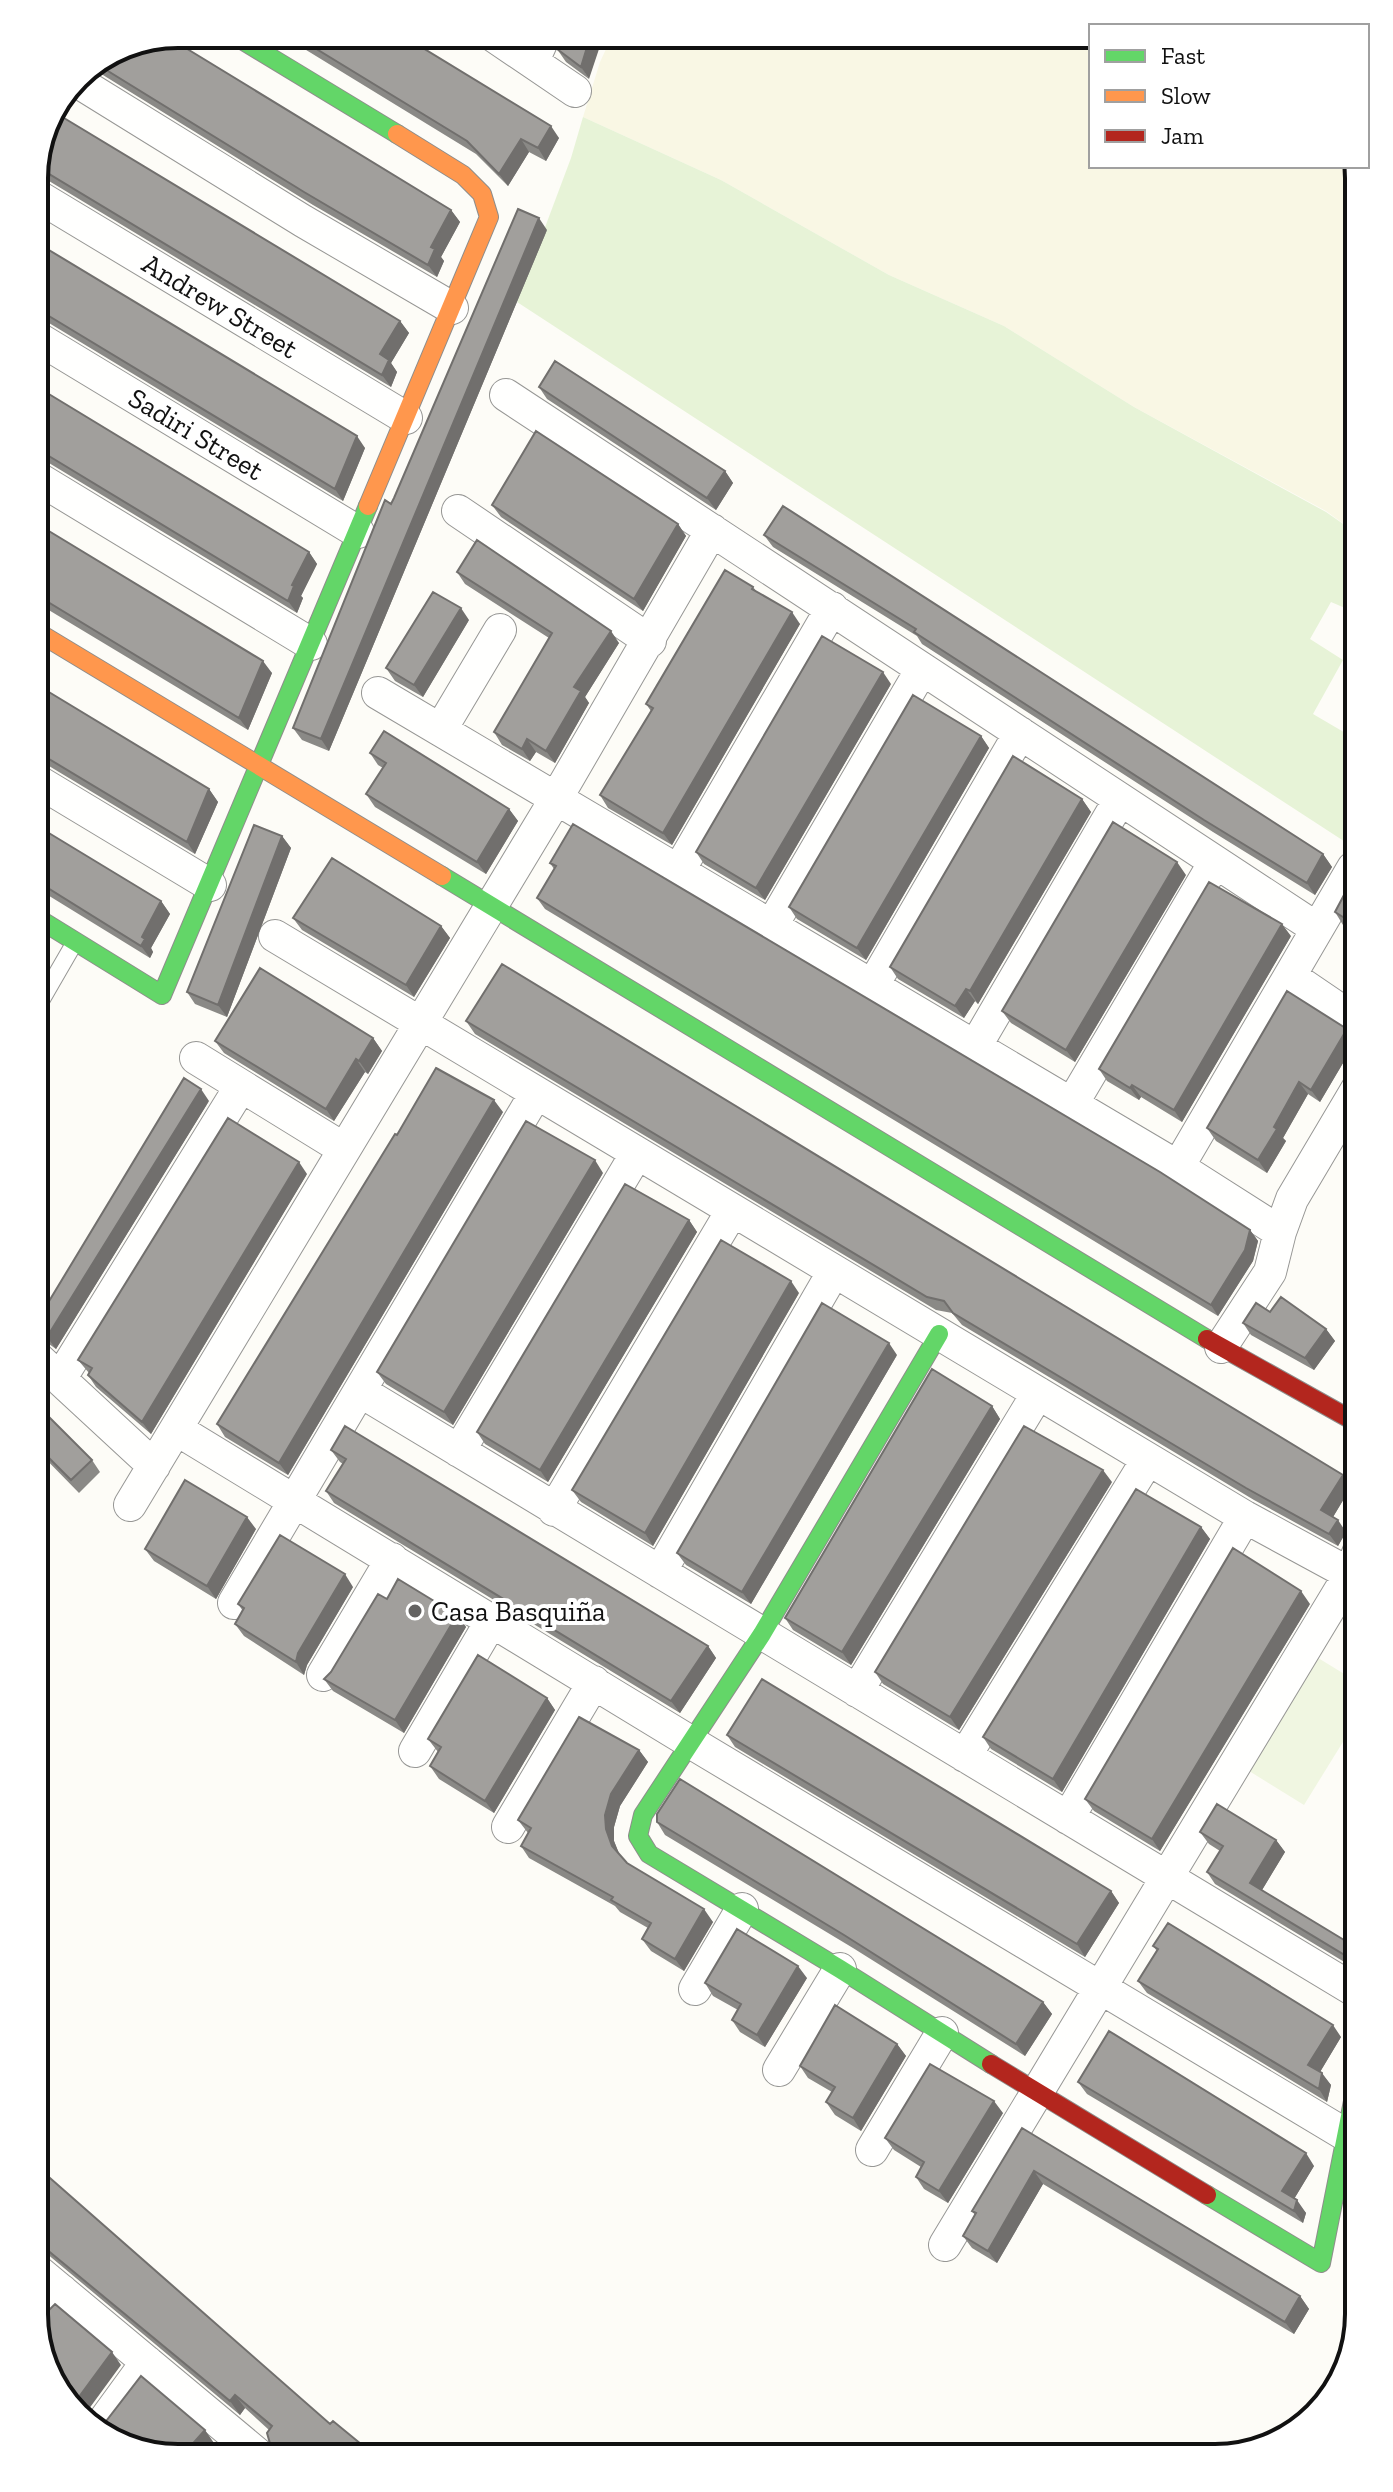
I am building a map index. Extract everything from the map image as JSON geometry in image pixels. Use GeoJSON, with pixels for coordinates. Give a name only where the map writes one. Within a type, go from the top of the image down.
{"type":"FeatureCollection","features":[{"type":"Feature","properties":{"kind":"street"},"geometry":{"type":"LineString","coordinates":[[48,925],[162,995],[489,217],[482,194],[463,175],[255,48]]}},
{"type":"Feature","properties":{"kind":"street"},"geometry":{"type":"LineString","coordinates":[[540,48],[575,91]]}},
{"type":"Feature","properties":{"kind":"street"},"geometry":{"type":"LineString","coordinates":[[86,87],[303,221],[452,308]]}},
{"type":"Feature","properties":{"kind":"street","name":"Andrew Street"},"geometry":{"type":"LineString","coordinates":[[48,202],[406,418]]}},
{"type":"Feature","properties":{"kind":"street","name":"Sadiri Street"},"geometry":{"type":"LineString","coordinates":[[48,344],[358,532]]}},
{"type":"Feature","properties":{"kind":"street"},"geometry":{"type":"LineString","coordinates":[[506,395],[1316,928]]}},
{"type":"Feature","properties":{"kind":"street"},"geometry":{"type":"LineString","coordinates":[[48,484],[311,644]]}},
{"type":"Feature","properties":{"kind":"street"},"geometry":{"type":"LineString","coordinates":[[458,511],[650,641]]}},
{"type":"Feature","properties":{"kind":"street"},"geometry":{"type":"LineString","coordinates":[[130,1505],[557,797],[712,530]]}},
{"type":"Feature","properties":{"kind":"street"},"geometry":{"type":"LineString","coordinates":[[679,870],[832,608]]}},
{"type":"Feature","properties":{"kind":"street"},"geometry":{"type":"LineString","coordinates":[[441,729],[500,630]]}},
{"type":"Feature","properties":{"kind":"street"},"geometry":{"type":"LineString","coordinates":[[48,638],[1221,1347],[1345,1416]]}},
{"type":"Feature","properties":{"kind":"street"},"geometry":{"type":"LineString","coordinates":[[772,925],[922,669]]}},
{"type":"Feature","properties":{"kind":"street"},"geometry":{"type":"LineString","coordinates":[[378,693],[1178,1167],[1280,1232]]}},
{"type":"Feature","properties":{"kind":"street"},"geometry":{"type":"LineString","coordinates":[[873,985],[1020,733]]}},
{"type":"Feature","properties":{"kind":"street"},"geometry":{"type":"LineString","coordinates":[[48,787],[210,885]]}},
{"type":"Feature","properties":{"kind":"street"},"geometry":{"type":"LineString","coordinates":[[975,1047],[1120,799]]}},
{"type":"Feature","properties":{"kind":"street"},"geometry":{"type":"LineString","coordinates":[[1072,1104],[1215,862]]}},
{"type":"Feature","properties":{"kind":"street"},"geometry":{"type":"LineString","coordinates":[[1178,1167],[1345,881]]}},
{"type":"Feature","properties":{"kind":"street"},"geometry":{"type":"LineString","coordinates":[[275,936],[1245,1517],[1345,1558]]}},
{"type":"Feature","properties":{"kind":"street"},"geometry":{"type":"LineString","coordinates":[[1290,976],[1345,1013]]}},
{"type":"Feature","properties":{"kind":"street"},"geometry":{"type":"LineString","coordinates":[[196,1058],[344,1149]]}},
{"type":"Feature","properties":{"kind":"street"},"geometry":{"type":"LineString","coordinates":[[60,1379],[241,1086]]}},
{"type":"Feature","properties":{"kind":"street"},"geometry":{"type":"LineString","coordinates":[[234,1603],[536,1093]]}},
{"type":"Feature","properties":{"kind":"street"},"geometry":{"type":"LineString","coordinates":[[1221,1347],[1270,1272],[1292,1199],[1345,1110]]}},
{"type":"Feature","properties":{"kind":"street"},"geometry":{"type":"LineString","coordinates":[[459,1451],[637,1153]]}},
{"type":"Feature","properties":{"kind":"street"},"geometry":{"type":"LineString","coordinates":[[554,1510],[732,1211]]}},
{"type":"Feature","properties":{"kind":"street"},"geometry":{"type":"LineString","coordinates":[[660,1572],[834,1271]]}},
{"type":"Feature","properties":{"kind":"street"},"geometry":{"type":"LineString","coordinates":[[939,1334],[762,1634],[643,1815],[637,1831],[639,1843],[649,1854],[840,1969],[1038,2094],[1321,2263],[1345,2140]]}},
{"type":"Feature","properties":{"kind":"street"},"geometry":{"type":"LineString","coordinates":[[48,1368],[154,1466]]}},
{"type":"Feature","properties":{"kind":"street"},"geometry":{"type":"LineString","coordinates":[[360,1391],[1345,1984]]}},
{"type":"Feature","properties":{"kind":"street"},"geometry":{"type":"LineString","coordinates":[[857,1691],[1038,1393]]}},
{"type":"Feature","properties":{"kind":"street"},"geometry":{"type":"LineString","coordinates":[[176,1429],[1345,2134]]}},
{"type":"Feature","properties":{"kind":"street"},"geometry":{"type":"LineString","coordinates":[[965,1756],[1148,1459]]}},
{"type":"Feature","properties":{"kind":"street"},"geometry":{"type":"LineString","coordinates":[[1068,1818],[1245,1517]]}},
{"type":"Feature","properties":{"kind":"street"},"geometry":{"type":"LineString","coordinates":[[323,1675],[392,1559]]}},
{"type":"Feature","properties":{"kind":"street"},"geometry":{"type":"LineString","coordinates":[[945,2245],[1345,1577]]}},
{"type":"Feature","properties":{"kind":"street"},"geometry":{"type":"LineString","coordinates":[[415,1751],[492,1620]]}},
{"type":"Feature","properties":{"kind":"street"},"geometry":{"type":"LineString","coordinates":[[508,1827],[594,1682]]}},
{"type":"Feature","properties":{"kind":"street"},"geometry":{"type":"LineString","coordinates":[[695,1989],[742,1909]]}},
{"type":"Feature","properties":{"kind":"street"},"geometry":{"type":"LineString","coordinates":[[779,2070],[840,1969]]}},
{"type":"Feature","properties":{"kind":"street"},"geometry":{"type":"LineString","coordinates":[[872,2150],[942,2033]]}},
{"type":"Feature","properties":{"kind":"street"},"geometry":{"type":"LineString","coordinates":[[48,2280],[147,2362],[236,2444]]}},
{"type":"Feature","properties":{"kind":"street"},"geometry":{"type":"LineString","coordinates":[[48,2308],[62,2291]]}},
{"type":"Feature","properties":{"kind":"street"},"geometry":{"type":"LineString","coordinates":[[104,2421],[147,2362]]}},
{"type":"Feature","properties":{"kind":"lane"},"geometry":{"type":"LineString","coordinates":[[48,989],[75,942]]}},
{"type":"Feature","properties":{"kind":"shaded area"},"geometry":{"type":"Polygon","coordinates":[[[606,48],[1089,48],[1089,168],[1344,168],[1345,525],[1326,511],[1134,407],[1004,326],[889,275],[721,180],[583,117],[606,48]]]}},
{"type":"Feature","properties":{"kind":"green space"},"geometry":{"type":"Polygon","coordinates":[[[583,117],[721,180],[889,275],[1004,326],[1134,407],[1345,525],[1345,608],[1331,602],[1310,639],[1343,660],[1313,714],[1345,733],[1345,842],[517,302],[571,158],[583,117]]]}},
{"type":"Feature","properties":{"kind":"green space"},"geometry":{"type":"Polygon","coordinates":[[[1310,1653],[1345,1674],[1345,1739],[1304,1805],[1241,1766],[1310,1653]]]}},
{"type":"Feature","properties":{"kind":"building"},"geometry":{"type":"Polygon","coordinates":[[[186,48],[451,210],[431,247],[435,249],[428,265],[106,70],[152,50],[186,48]]]}},
{"type":"Feature","properties":{"kind":"building"},"geometry":{"type":"Polygon","coordinates":[[[315,48],[423,48],[551,126],[538,148],[521,139],[499,174],[467,141],[315,48]]]}},
{"type":"Feature","properties":{"kind":"building"},"geometry":{"type":"Polygon","coordinates":[[[587,48],[581,67],[557,49],[587,48]]]}},
{"type":"Feature","properties":{"kind":"building"},"geometry":{"type":"Polygon","coordinates":[[[63,117],[400,321],[380,354],[389,360],[382,375],[48,173],[52,144],[63,117]]]}},
{"type":"Feature","properties":{"kind":"building"},"geometry":{"type":"Polygon","coordinates":[[[518,209],[539,218],[321,739],[293,728],[385,500],[391,504],[394,498],[518,209]]]}},
{"type":"Feature","properties":{"kind":"building"},"geometry":{"type":"Polygon","coordinates":[[[48,249],[357,436],[335,489],[48,315],[48,249]]]}},
{"type":"Feature","properties":{"kind":"building"},"geometry":{"type":"Polygon","coordinates":[[[555,361],[725,471],[707,498],[539,387],[555,361]]]}},
{"type":"Feature","properties":{"kind":"building"},"geometry":{"type":"Polygon","coordinates":[[[48,394],[309,552],[292,585],[288,601],[48,455],[48,394]]]}},
{"type":"Feature","properties":{"kind":"building"},"geometry":{"type":"Polygon","coordinates":[[[536,431],[678,524],[634,599],[492,505],[536,431]]]}},
{"type":"Feature","properties":{"kind":"building"},"geometry":{"type":"Polygon","coordinates":[[[783,506],[1323,854],[1307,883],[914,632],[916,629],[764,535],[783,506]]]}},
{"type":"Feature","properties":{"kind":"building"},"geometry":{"type":"Polygon","coordinates":[[[48,530],[263,661],[239,718],[48,602],[48,530]]]}},
{"type":"Feature","properties":{"kind":"building"},"geometry":{"type":"Polygon","coordinates":[[[477,540],[611,631],[574,687],[581,691],[546,751],[527,739],[522,749],[494,732],[552,633],[457,572],[477,540]]]}},
{"type":"Feature","properties":{"kind":"building"},"geometry":{"type":"Polygon","coordinates":[[[725,570],[792,612],[663,833],[600,795],[653,708],[646,704],[725,570]]]}},
{"type":"Feature","properties":{"kind":"building"},"geometry":{"type":"Polygon","coordinates":[[[433,592],[461,608],[414,685],[386,668],[433,592]]]}},
{"type":"Feature","properties":{"kind":"building"},"geometry":{"type":"Polygon","coordinates":[[[822,636],[883,672],[756,888],[696,852],[822,636]]]}},
{"type":"Feature","properties":{"kind":"building"},"geometry":{"type":"Polygon","coordinates":[[[48,691],[209,789],[187,842],[48,758],[48,691]]]}},
{"type":"Feature","properties":{"kind":"building"},"geometry":{"type":"Polygon","coordinates":[[[913,695],[981,736],[857,948],[789,907],[913,695]]]}},
{"type":"Feature","properties":{"kind":"building"},"geometry":{"type":"Polygon","coordinates":[[[384,731],[509,809],[477,862],[366,794],[386,763],[370,753],[384,731]]]}},
{"type":"Feature","properties":{"kind":"building"},"geometry":{"type":"Polygon","coordinates":[[[1013,756],[1082,799],[970,991],[966,989],[955,1006],[890,967],[1013,756]]]}},
{"type":"Feature","properties":{"kind":"building"},"geometry":{"type":"Polygon","coordinates":[[[1113,822],[1177,862],[1066,1050],[1002,1011],[1113,822]]]}},
{"type":"Feature","properties":{"kind":"building"},"geometry":{"type":"Polygon","coordinates":[[[573,824],[1160,1172],[1250,1230],[1245,1250],[1211,1305],[537,898],[556,866],[550,863],[573,824]]]}},
{"type":"Feature","properties":{"kind":"building"},"geometry":{"type":"Polygon","coordinates":[[[254,825],[282,836],[218,1005],[187,992],[254,825]]]}},
{"type":"Feature","properties":{"kind":"building"},"geometry":{"type":"Polygon","coordinates":[[[48,832],[161,901],[142,937],[145,939],[141,946],[48,888],[48,832]]]}},
{"type":"Feature","properties":{"kind":"building"},"geometry":{"type":"Polygon","coordinates":[[[332,858],[441,926],[406,985],[293,918],[332,858]]]}},
{"type":"Feature","properties":{"kind":"building"},"geometry":{"type":"Polygon","coordinates":[[[1209,882],[1282,924],[1174,1110],[1099,1069],[1209,882]]]}},
{"type":"Feature","properties":{"kind":"building"},"geometry":{"type":"Polygon","coordinates":[[[1345,893],[1345,918],[1335,912],[1345,893]]]}},
{"type":"Feature","properties":{"kind":"building"},"geometry":{"type":"Polygon","coordinates":[[[502,964],[1343,1475],[1321,1510],[1338,1520],[1329,1534],[1246,1488],[953,1313],[944,1301],[927,1297],[466,1021],[502,964]]]}},
{"type":"Feature","properties":{"kind":"building"},"geometry":{"type":"Polygon","coordinates":[[[260,968],[373,1038],[359,1061],[356,1059],[326,1109],[215,1041],[260,968]]]}},
{"type":"Feature","properties":{"kind":"building"},"geometry":{"type":"Polygon","coordinates":[[[1287,991],[1345,1028],[1311,1090],[1299,1082],[1258,1160],[1207,1128],[1287,991]]]}},
{"type":"Feature","properties":{"kind":"building"},"geometry":{"type":"Polygon","coordinates":[[[436,1068],[494,1100],[279,1463],[217,1424],[436,1068]]]}},
{"type":"Feature","properties":{"kind":"building"},"geometry":{"type":"Polygon","coordinates":[[[184,1078],[201,1089],[48,1335],[48,1303],[184,1078]]]}},
{"type":"Feature","properties":{"kind":"building"},"geometry":{"type":"Polygon","coordinates":[[[228,1118],[299,1162],[142,1422],[88,1375],[92,1368],[78,1360],[228,1118]]]}},
{"type":"Feature","properties":{"kind":"building"},"geometry":{"type":"Polygon","coordinates":[[[526,1121],[595,1160],[444,1412],[377,1372],[526,1121]]]}},
{"type":"Feature","properties":{"kind":"building"},"geometry":{"type":"Polygon","coordinates":[[[625,1184],[689,1220],[540,1470],[477,1432],[625,1184]]]}},
{"type":"Feature","properties":{"kind":"building"},"geometry":{"type":"Polygon","coordinates":[[[721,1240],[791,1281],[645,1533],[572,1490],[721,1240]]]}},
{"type":"Feature","properties":{"kind":"building"},"geometry":{"type":"Polygon","coordinates":[[[1281,1297],[1326,1329],[1305,1358],[1243,1323],[1256,1303],[1270,1312],[1281,1297]]]}},
{"type":"Feature","properties":{"kind":"building"},"geometry":{"type":"Polygon","coordinates":[[[822,1303],[889,1343],[742,1592],[677,1553],[822,1303]]]}},
{"type":"Feature","properties":{"kind":"building"},"geometry":{"type":"Polygon","coordinates":[[[932,1369],[992,1406],[842,1652],[785,1618],[932,1369]]]}},
{"type":"Feature","properties":{"kind":"building"},"geometry":{"type":"Polygon","coordinates":[[[48,1416],[92,1460],[71,1480],[48,1457],[48,1416]]]}},
{"type":"Feature","properties":{"kind":"building"},"geometry":{"type":"Polygon","coordinates":[[[345,1426],[708,1646],[671,1701],[326,1491],[346,1459],[331,1450],[345,1426]]]}},
{"type":"Feature","properties":{"kind":"building"},"geometry":{"type":"Polygon","coordinates":[[[1024,1426],[1103,1470],[950,1717],[875,1672],[1024,1426]]]}},
{"type":"Feature","properties":{"kind":"building"},"geometry":{"type":"Polygon","coordinates":[[[185,1480],[247,1517],[207,1586],[145,1549],[185,1480]]]}},
{"type":"Feature","properties":{"kind":"building"},"geometry":{"type":"Polygon","coordinates":[[[1136,1489],[1201,1527],[1053,1779],[983,1737],[1136,1489]]]}},
{"type":"Feature","properties":{"kind":"building"},"geometry":{"type":"Polygon","coordinates":[[[280,1535],[345,1574],[298,1653],[296,1662],[235,1624],[244,1608],[238,1604],[280,1535]]]}},
{"type":"Feature","properties":{"kind":"building"},"geometry":{"type":"Polygon","coordinates":[[[1233,1548],[1301,1591],[1152,1839],[1085,1799],[1233,1548]]]}},
{"type":"Feature","properties":{"kind":"building"},"geometry":{"type":"Polygon","coordinates":[[[398,1579],[457,1615],[395,1720],[324,1679],[378,1594],[387,1599],[398,1579]]]}},
{"type":"Feature","properties":{"kind":"building"},"geometry":{"type":"Polygon","coordinates":[[[478,1655],[547,1698],[485,1801],[430,1766],[441,1747],[428,1739],[478,1655]]]}},
{"type":"Feature","properties":{"kind":"building"},"geometry":{"type":"Polygon","coordinates":[[[762,1679],[1111,1891],[1077,1944],[727,1735],[762,1679]]]}},
{"type":"Feature","properties":{"kind":"building"},"geometry":{"type":"Polygon","coordinates":[[[579,1717],[639,1750],[611,1794],[605,1815],[612,1846],[627,1863],[704,1909],[675,1959],[642,1939],[651,1923],[611,1900],[613,1897],[521,1846],[531,1828],[518,1820],[579,1717]]]}},
{"type":"Feature","properties":{"kind":"building"},"geometry":{"type":"Polygon","coordinates":[[[680,1779],[1043,2002],[1016,2044],[657,1822],[657,1814],[680,1779]]]}},
{"type":"Feature","properties":{"kind":"building"},"geometry":{"type":"Polygon","coordinates":[[[1217,1804],[1276,1840],[1250,1883],[1345,1941],[1345,1955],[1207,1872],[1223,1846],[1200,1832],[1217,1804]]]}},
{"type":"Feature","properties":{"kind":"building"},"geometry":{"type":"Polygon","coordinates":[[[1168,1923],[1333,2025],[1308,2065],[1322,2073],[1319,2089],[1138,1981],[1158,1949],[1153,1946],[1168,1923]]]}},
{"type":"Feature","properties":{"kind":"building"},"geometry":{"type":"Polygon","coordinates":[[[737,1929],[798,1966],[757,2035],[732,2020],[741,2004],[705,1983],[737,1929]]]}},
{"type":"Feature","properties":{"kind":"building"},"geometry":{"type":"Polygon","coordinates":[[[835,2005],[897,2044],[853,2118],[826,2102],[835,2087],[800,2066],[835,2005]]]}},
{"type":"Feature","properties":{"kind":"building"},"geometry":{"type":"Polygon","coordinates":[[[1109,2031],[1306,2153],[1282,2191],[1297,2200],[1294,2211],[1078,2082],[1109,2031]]]}},
{"type":"Feature","properties":{"kind":"building"},"geometry":{"type":"Polygon","coordinates":[[[930,2064],[994,2101],[939,2191],[916,2177],[924,2162],[885,2138],[930,2064]]]}},
{"type":"Feature","properties":{"kind":"building"},"geometry":{"type":"Polygon","coordinates":[[[1022,2128],[1300,2296],[1285,2322],[1034,2171],[988,2251],[963,2236],[976,2213],[972,2211],[1022,2128]]]}},
{"type":"Feature","properties":{"kind":"building"},"geometry":{"type":"Polygon","coordinates":[[[48,2176],[330,2424],[333,2421],[361,2444],[270,2444],[267,2433],[272,2426],[235,2395],[230,2401],[48,2251],[48,2176]]]}},
{"type":"Feature","properties":{"kind":"building"},"geometry":{"type":"Polygon","coordinates":[[[55,2304],[112,2352],[78,2398],[61,2372],[52,2348],[48,2311],[55,2304]]]}},
{"type":"Feature","properties":{"kind":"building"},"geometry":{"type":"Polygon","coordinates":[[[141,2376],[205,2430],[192,2444],[169,2444],[136,2437],[106,2422],[141,2376]]]}},
{"type":"Feature","properties":{"kind":"traffic: fast"},"geometry":{"type":"LineString","coordinates":[[255,48],[397,134]]}},
{"type":"Feature","properties":{"kind":"traffic: fast"},"geometry":{"type":"LineString","coordinates":[[48,925],[162,995],[368,506]]}},
{"type":"Feature","properties":{"kind":"traffic: fast"},"geometry":{"type":"LineString","coordinates":[[442,876],[1207,1339]]}},
{"type":"Feature","properties":{"kind":"traffic: fast"},"geometry":{"type":"LineString","coordinates":[[939,1334],[762,1634],[643,1815],[638,1836],[649,1854],[991,2064]]}},
{"type":"Feature","properties":{"kind":"traffic: fast"},"geometry":{"type":"LineString","coordinates":[[1207,2195],[1321,2263],[1345,2142]]}},
{"type":"Feature","properties":{"kind":"traffic: slow"},"geometry":{"type":"LineString","coordinates":[[368,506],[489,217],[482,194],[463,175],[397,134]]}},
{"type":"Feature","properties":{"kind":"traffic: slow"},"geometry":{"type":"LineString","coordinates":[[48,638],[442,876]]}},
{"type":"Feature","properties":{"kind":"traffic: jam"},"geometry":{"type":"LineString","coordinates":[[1207,1339],[1345,1416]]}},
{"type":"Feature","properties":{"kind":"traffic: jam"},"geometry":{"type":"LineString","coordinates":[[991,2064],[1207,2195]]}},
{"type":"Feature","properties":{"kind":"place","name":"Casa Basquiña"},"geometry":{"type":"Point","coordinates":[415,1611]}}]}
